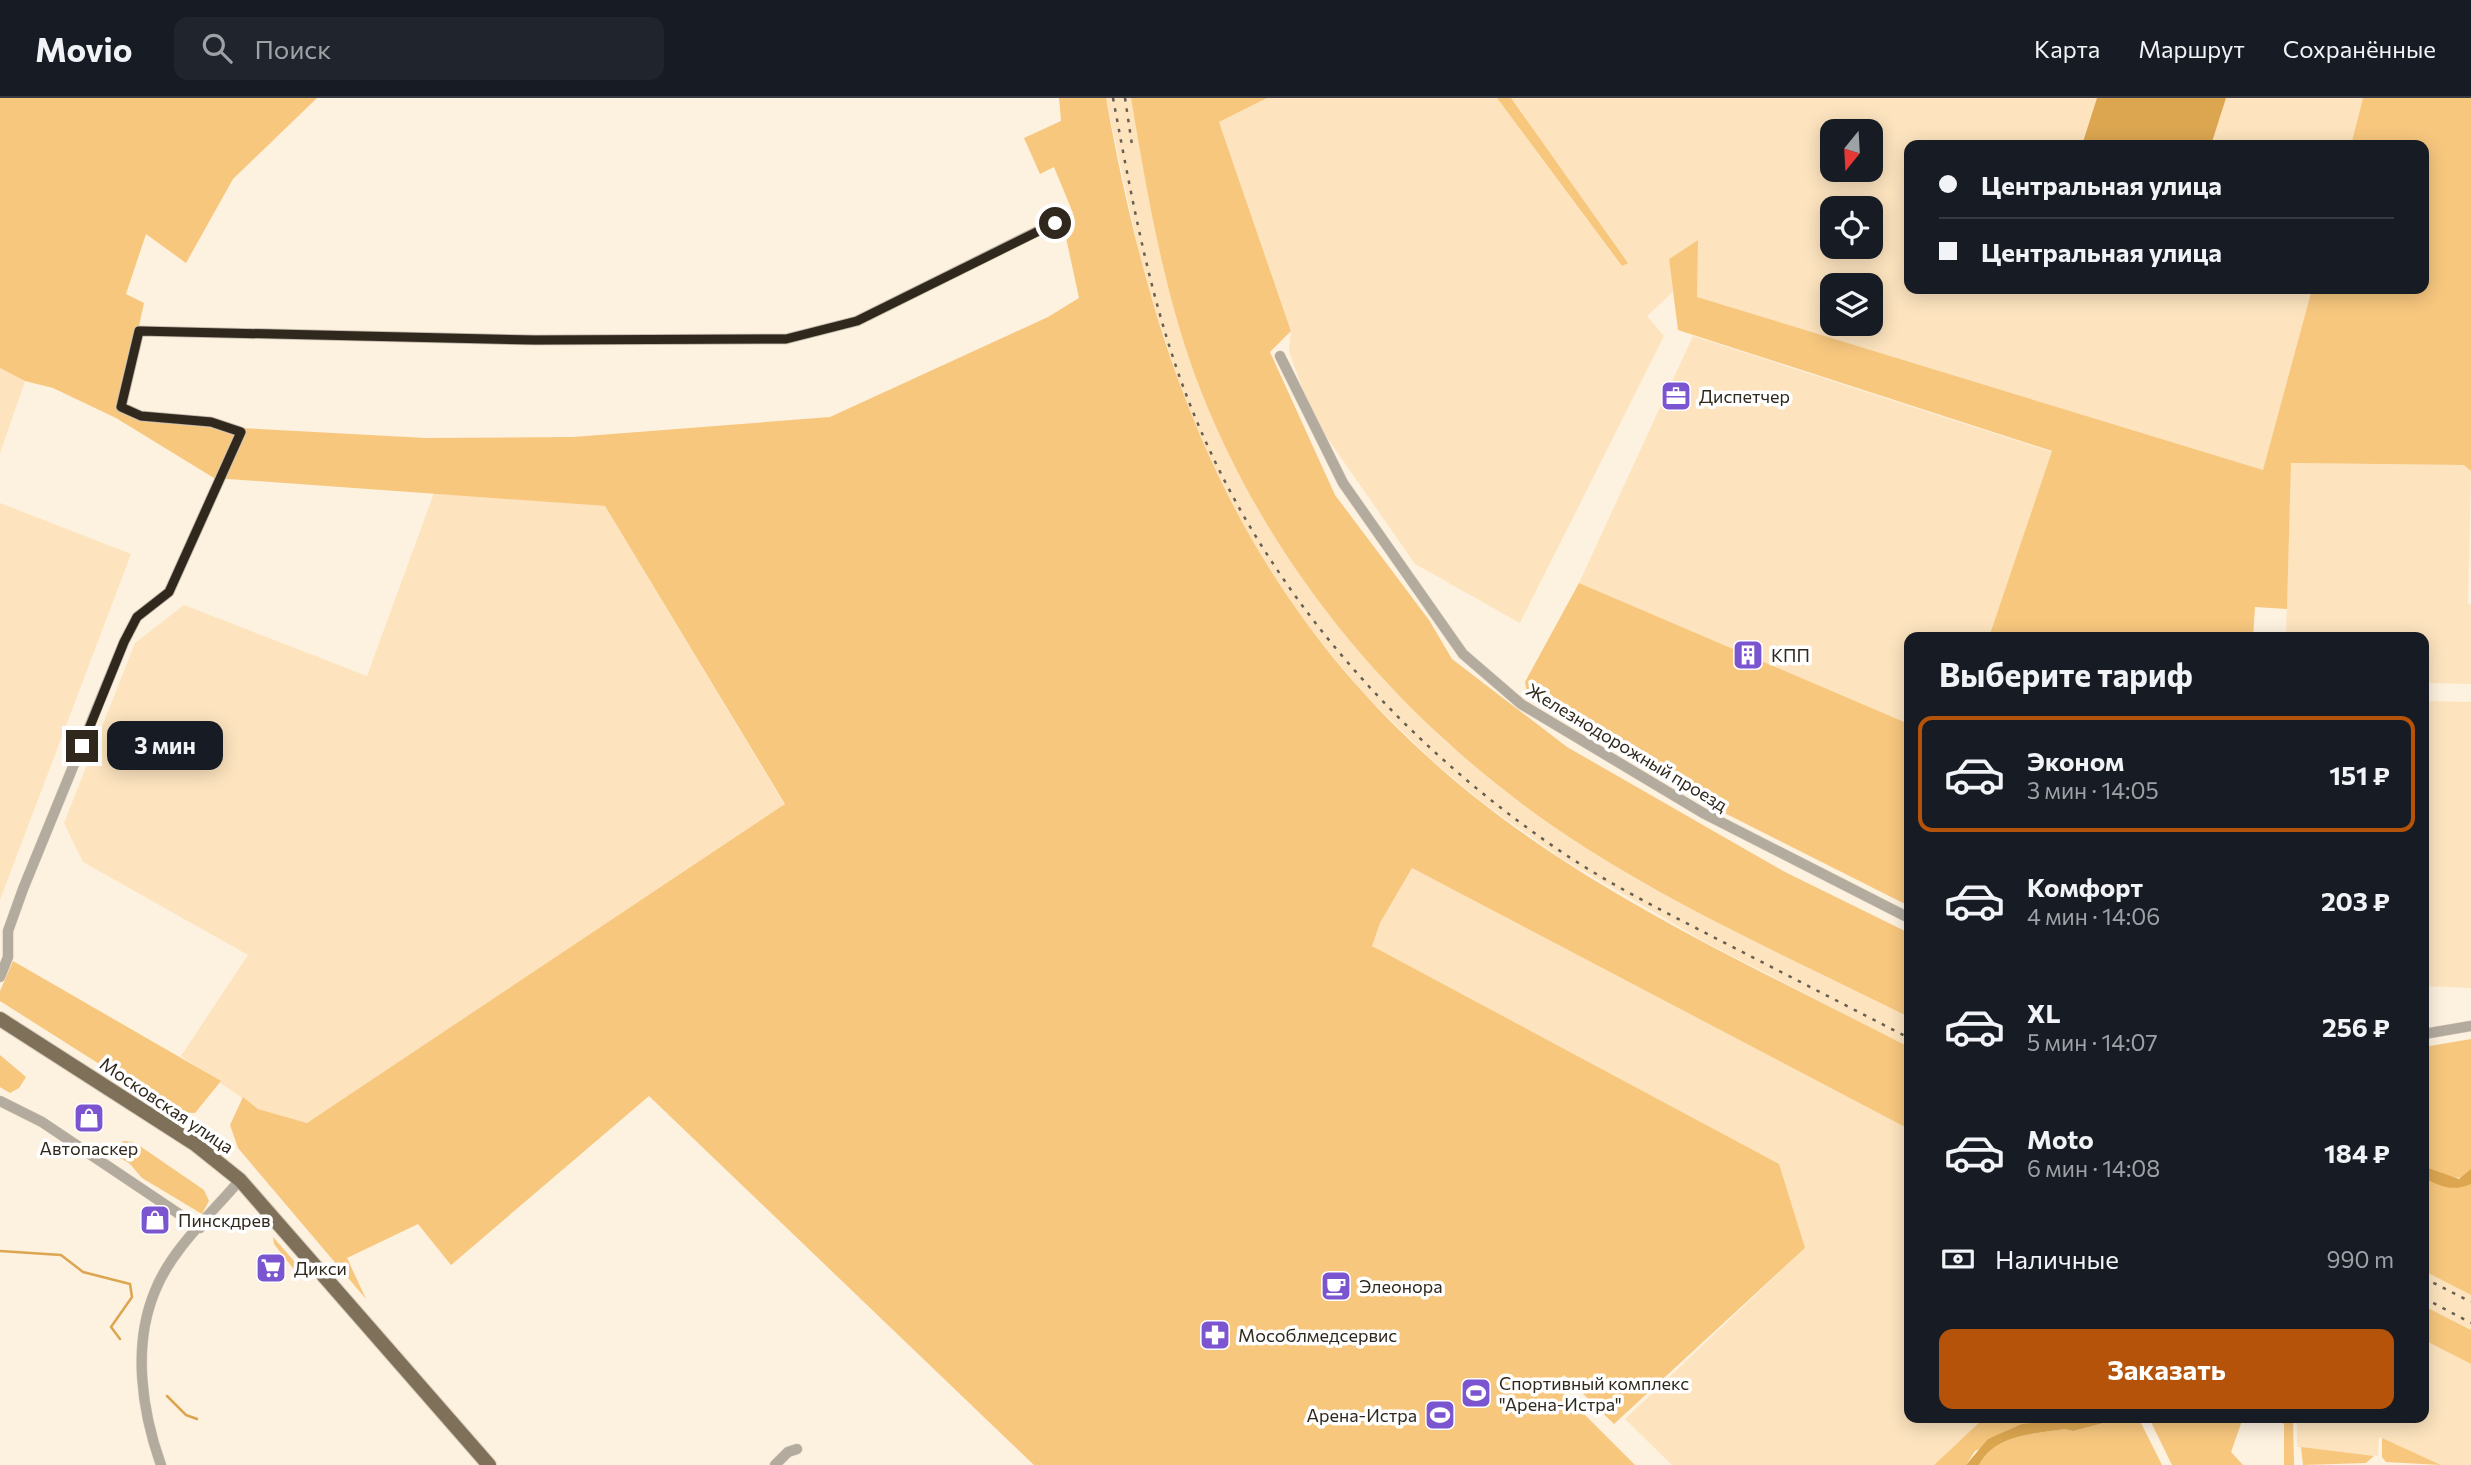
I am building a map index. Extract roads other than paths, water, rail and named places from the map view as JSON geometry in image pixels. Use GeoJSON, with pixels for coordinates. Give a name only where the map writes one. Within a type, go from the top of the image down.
{"type":"FeatureCollection","features":[{"type":"Feature","properties":{"kind":"main road","name":"Московская улица"},"geometry":{"type":"LineString","coordinates":[[0,1019],[195,1144],[240,1181],[489,1465]]}},
{"type":"Feature","properties":{"kind":"street"},"geometry":{"type":"LineString","coordinates":[[0,977],[8,957],[4,935],[124,642],[137,617],[169,592],[241,432],[211,422],[141,416],[121,407],[139,331],[535,340],[786,339],[857,321],[1062,219]]}},
{"type":"Feature","properties":{"kind":"street","name":"Железнодорожный проезд"},"geometry":{"type":"LineString","coordinates":[[1280,356],[1343,483],[1463,654],[1521,704],[1691,806],[1904,915]]}},
{"type":"Feature","properties":{"kind":"street"},"geometry":{"type":"LineString","coordinates":[[2429,1033],[2471,1026]]}},
{"type":"Feature","properties":{"kind":"street"},"geometry":{"type":"LineString","coordinates":[[0,1101],[42,1122],[200,1228]]}},
{"type":"Feature","properties":{"kind":"street"},"geometry":{"type":"LineString","coordinates":[[161,1465],[149,1427],[142,1347],[154,1292],[169,1266],[240,1181]]}},
{"type":"Feature","properties":{"kind":"street"},"geometry":{"type":"LineString","coordinates":[[775,1465],[788,1452],[797,1448]]}},
{"type":"Feature","properties":{"kind":"waterway"},"geometry":{"type":"LineString","coordinates":[[0,1251],[61,1255],[83,1272],[130,1284],[132,1297],[111,1327],[120,1339]]}},
{"type":"Feature","properties":{"kind":"waterway"},"geometry":{"type":"LineString","coordinates":[[167,1396],[186,1415],[197,1419]]}},
{"type":"Feature","properties":{"kind":"railway"},"geometry":{"type":"LineString","coordinates":[[1113,98],[1153,290],[1189,402],[1219,470],[1255,535],[1296,597],[1342,656],[1392,711],[1446,762],[1503,809],[1563,853],[1642,900],[1904,1035]]}},
{"type":"Feature","properties":{"kind":"railway"},"geometry":{"type":"LineString","coordinates":[[1125,98],[1132,145]]}},
{"type":"Feature","properties":{"kind":"railway"},"geometry":{"type":"LineString","coordinates":[[2429,1281],[2471,1302]]}},
{"type":"Feature","properties":{"kind":"railway"},"geometry":{"type":"LineString","coordinates":[[2429,1301],[2471,1323]]}},
{"type":"Feature","properties":{"kind":"place","name":"Диспетчер"},"geometry":{"type":"Point","coordinates":[1676,396]}},
{"type":"Feature","properties":{"kind":"place","name":"КПП"},"geometry":{"type":"Point","coordinates":[1748,655]}},
{"type":"Feature","properties":{"kind":"place","name":"Автопаскер"},"geometry":{"type":"Point","coordinates":[89,1118]}},
{"type":"Feature","properties":{"kind":"place","name":"Пинскдрев"},"geometry":{"type":"Point","coordinates":[155,1220]}},
{"type":"Feature","properties":{"kind":"place","name":"Дикси"},"geometry":{"type":"Point","coordinates":[271,1268]}},
{"type":"Feature","properties":{"kind":"place","name":"Элеонора"},"geometry":{"type":"Point","coordinates":[1336,1286]}},
{"type":"Feature","properties":{"kind":"place","name":"Мособлмедсервис"},"geometry":{"type":"Point","coordinates":[1215,1335]}},
{"type":"Feature","properties":{"kind":"place","name":"Спортивный комплекс \"Арена-Истра\""},"geometry":{"type":"Point","coordinates":[1476,1393]}},
{"type":"Feature","properties":{"kind":"place","name":"Арена-Истра"},"geometry":{"type":"Point","coordinates":[1440,1415]}}]}
